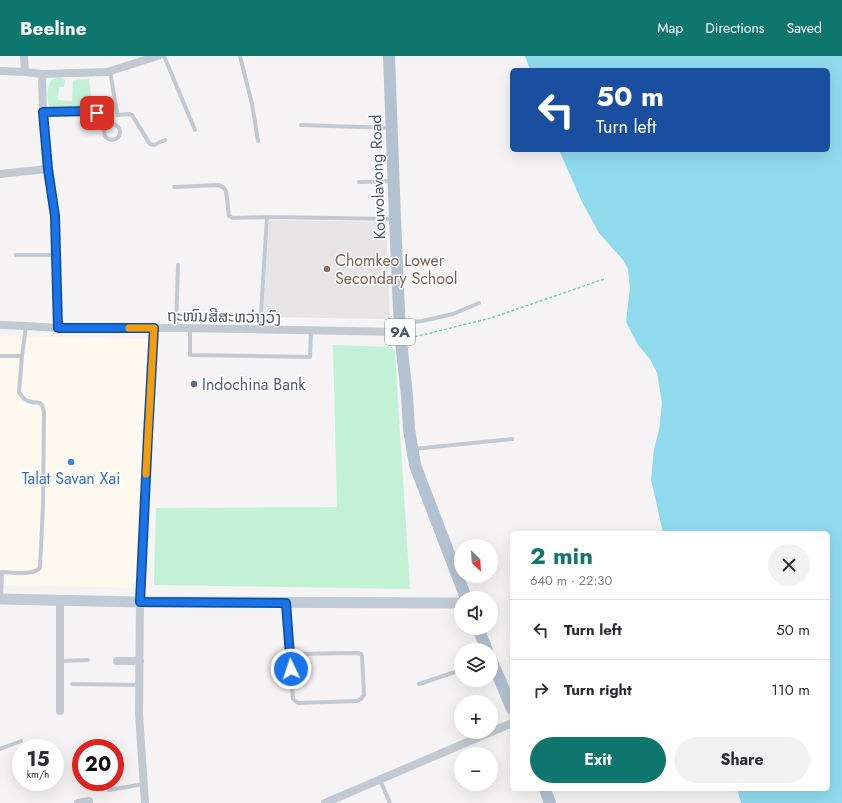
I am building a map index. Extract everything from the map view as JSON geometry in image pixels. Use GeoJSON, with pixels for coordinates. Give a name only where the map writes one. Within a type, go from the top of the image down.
{"type":"FeatureCollection","features":[{"type":"Feature","properties":{"kind":"main road","name":"Kouvolavong Road"},"geometry":{"type":"LineString","coordinates":[[389,56],[400,332],[409,429],[415,465],[463,591]]}},
{"type":"Feature","properties":{"kind":"main road"},"geometry":{"type":"LineString","coordinates":[[498,676],[510,703]]}},
{"type":"Feature","properties":{"kind":"main road"},"geometry":{"type":"LineString","coordinates":[[546,791],[550,803]]}},
{"type":"Feature","properties":{"kind":"street"},"geometry":{"type":"LineString","coordinates":[[24,56],[25,72]]}},
{"type":"Feature","properties":{"kind":"street"},"geometry":{"type":"LineString","coordinates":[[0,71],[42,74],[92,73],[110,71],[149,57],[158,56]]}},
{"type":"Feature","properties":{"kind":"street"},"geometry":{"type":"LineString","coordinates":[[42,74],[43,112],[48,169],[55,216],[58,328]]}},
{"type":"Feature","properties":{"kind":"street"},"geometry":{"type":"LineString","coordinates":[[0,174],[48,169]]}},
{"type":"Feature","properties":{"kind":"street","name":"ຖະໜົນສີສະຫວ່າງວົງ"},"geometry":{"type":"LineString","coordinates":[[0,325],[58,328],[176,328],[400,332]]}},
{"type":"Feature","properties":{"kind":"street"},"geometry":{"type":"LineString","coordinates":[[145,803],[139,714],[140,602],[154,328]]}},
{"type":"Feature","properties":{"kind":"street"},"geometry":{"type":"LineString","coordinates":[[0,599],[140,602],[454,603]]}},
{"type":"Feature","properties":{"kind":"street"},"geometry":{"type":"LineString","coordinates":[[60,600],[60,711]]}},
{"type":"Feature","properties":{"kind":"street"},"geometry":{"type":"LineString","coordinates":[[117,660],[140,661]]}},
{"type":"Feature","properties":{"kind":"street"},"geometry":{"type":"LineString","coordinates":[[498,729],[510,724]]}},
{"type":"Feature","properties":{"kind":"street"},"geometry":{"type":"LineString","coordinates":[[325,803],[475,739]]}},
{"type":"Feature","properties":{"kind":"street"},"geometry":{"type":"LineString","coordinates":[[78,803],[89,801]]}},
{"type":"Feature","properties":{"kind":"lane"},"geometry":{"type":"LineString","coordinates":[[164,56],[195,130]]}},
{"type":"Feature","properties":{"kind":"lane"},"geometry":{"type":"LineString","coordinates":[[240,56],[252,104],[258,141]]}},
{"type":"Feature","properties":{"kind":"lane"},"geometry":{"type":"LineString","coordinates":[[110,71],[118,115],[132,115],[150,144],[154,145],[165,140]]}},
{"type":"Feature","properties":{"kind":"lane"},"geometry":{"type":"LineString","coordinates":[[43,112],[91,111],[97,113],[108,125]]}},
{"type":"Feature","properties":{"kind":"lane"},"geometry":{"type":"LineString","coordinates":[[114,124],[118,127],[120,130],[120,135],[118,138],[114,140],[106,138],[104,129],[108,125],[114,124]]}},
{"type":"Feature","properties":{"kind":"lane"},"geometry":{"type":"LineString","coordinates":[[301,125],[391,128]]}},
{"type":"Feature","properties":{"kind":"lane"},"geometry":{"type":"LineString","coordinates":[[359,182],[393,181]]}},
{"type":"Feature","properties":{"kind":"lane"},"geometry":{"type":"LineString","coordinates":[[174,187],[219,185],[226,191],[229,216],[232,218],[267,217],[395,219]]}},
{"type":"Feature","properties":{"kind":"lane"},"geometry":{"type":"LineString","coordinates":[[260,330],[267,217]]}},
{"type":"Feature","properties":{"kind":"lane"},"geometry":{"type":"LineString","coordinates":[[16,255],[56,255]]}},
{"type":"Feature","properties":{"kind":"lane"},"geometry":{"type":"LineString","coordinates":[[176,328],[178,265]]}},
{"type":"Feature","properties":{"kind":"lane"},"geometry":{"type":"LineString","coordinates":[[400,332],[422,321],[453,314],[479,303]]}},
{"type":"Feature","properties":{"kind":"lane"},"geometry":{"type":"LineString","coordinates":[[0,599],[1,572],[30,573],[40,568],[43,504],[44,413],[43,406],[40,403],[27,401],[19,392],[26,326]]}},
{"type":"Feature","properties":{"kind":"lane"},"geometry":{"type":"LineString","coordinates":[[190,329],[190,355],[310,357],[311,331]]}},
{"type":"Feature","properties":{"kind":"lane"},"geometry":{"type":"LineString","coordinates":[[0,356],[22,356]]}},
{"type":"Feature","properties":{"kind":"lane"},"geometry":{"type":"LineString","coordinates":[[412,449],[512,439]]}},
{"type":"Feature","properties":{"kind":"lane"},"geometry":{"type":"LineString","coordinates":[[286,603],[290,654],[294,699],[298,703],[357,701],[364,695],[361,654],[290,654]]}},
{"type":"Feature","properties":{"kind":"lane"},"geometry":{"type":"LineString","coordinates":[[60,661],[88,660]]}},
{"type":"Feature","properties":{"kind":"lane"},"geometry":{"type":"LineString","coordinates":[[419,684],[454,672]]}},
{"type":"Feature","properties":{"kind":"lane"},"geometry":{"type":"LineString","coordinates":[[72,684],[140,685]]}},
{"type":"Feature","properties":{"kind":"lane"},"geometry":{"type":"LineString","coordinates":[[0,749],[12,744]]}},
{"type":"Feature","properties":{"kind":"lane"},"geometry":{"type":"LineString","coordinates":[[380,780],[390,803]]}},
{"type":"Feature","properties":{"kind":"lane"},"geometry":{"type":"LineString","coordinates":[[124,787],[144,784]]}},
{"type":"Feature","properties":{"kind":"path"},"geometry":{"type":"LineString","coordinates":[[400,332],[426,334],[491,318],[604,279]]}},
{"type":"Feature","properties":{"kind":"shaded area","name":"Chomkeo Lower Secondary School"},"geometry":{"type":"Polygon","coordinates":[[[270,220],[386,222],[390,319],[263,317],[270,220]]]}},
{"type":"Feature","properties":{"kind":"shaded area","name":"Talat Savan Xai"},"geometry":{"type":"Polygon","coordinates":[[[0,336],[148,339],[136,588],[0,585],[0,336]]]}},
{"type":"Feature","properties":{"kind":"green space"},"geometry":{"type":"Polygon","coordinates":[[[63,78],[65,81],[64,87],[59,87],[58,100],[72,101],[73,81],[77,79],[89,79],[92,103],[95,103],[95,109],[50,108],[48,87],[51,80],[63,78]]]}},
{"type":"Feature","properties":{"kind":"green space"},"geometry":{"type":"Polygon","coordinates":[[[333,345],[392,347],[395,354],[410,589],[154,585],[156,508],[337,507],[333,345]]]}},
{"type":"Feature","properties":{"kind":"water"},"geometry":{"type":"Polygon","coordinates":[[[525,56],[842,56],[842,803],[741,803],[738,791],[830,791],[830,531],[663,531],[651,479],[654,449],[659,430],[662,403],[657,373],[650,359],[638,345],[626,322],[630,288],[628,269],[623,260],[599,233],[582,202],[560,152],[830,152],[830,68],[529,68],[525,56]]]}},
{"type":"Feature","properties":{"kind":"slow traffic"},"geometry":{"type":"LineString","coordinates":[[129,328],[154,328],[146,474]]}},
{"type":"Feature","properties":{"kind":"place","name":"Chomkeo Lower Secondary School"},"geometry":{"type":"Point","coordinates":[327,269]}},
{"type":"Feature","properties":{"kind":"place","name":"Indochina Bank"},"geometry":{"type":"Point","coordinates":[194,384]}},
{"type":"Feature","properties":{"kind":"place","name":"Talat Savan Xai"},"geometry":{"type":"Point","coordinates":[71,462]}},
{"type":"Feature","properties":{"kind":"route"},"geometry":{"type":"LineString","coordinates":[[97,113],[91,111],[43,112],[48,169],[55,216],[58,328],[154,328],[140,602],[286,603],[291,669]]}}]}
